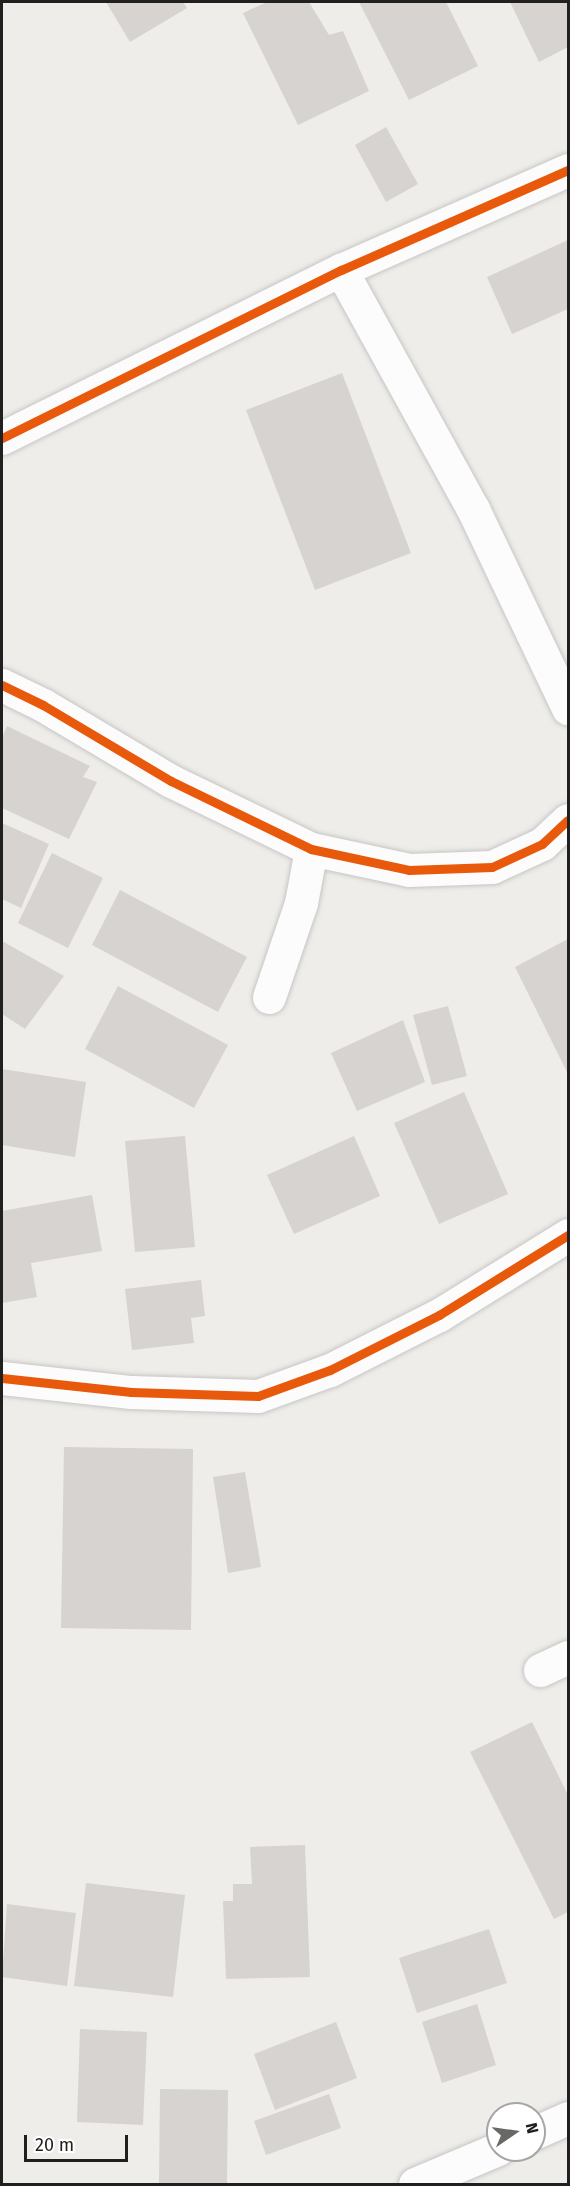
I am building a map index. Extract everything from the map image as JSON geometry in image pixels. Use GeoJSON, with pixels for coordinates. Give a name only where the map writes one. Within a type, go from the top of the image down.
{"type":"FeatureCollection","features":[{"type":"Feature","properties":{"kind":"street"},"geometry":{"type":"LineString","coordinates":[[2,438],[341,270],[568,170]]}},
{"type":"Feature","properties":{"kind":"street"},"geometry":{"type":"LineString","coordinates":[[341,270],[473,509],[568,708]]}},
{"type":"Feature","properties":{"kind":"street"},"geometry":{"type":"LineString","coordinates":[[2,685],[43,705],[171,781],[311,849],[409,870],[492,867],[542,844],[568,820]]}},
{"type":"Feature","properties":{"kind":"street"},"geometry":{"type":"LineString","coordinates":[[269,997],[301,903],[311,849]]}},
{"type":"Feature","properties":{"kind":"street"},"geometry":{"type":"LineString","coordinates":[[2,1378],[131,1392],[258,1396],[330,1370],[439,1315],[568,1235]]}},
{"type":"Feature","properties":{"kind":"street"},"geometry":{"type":"LineString","coordinates":[[546,2128],[568,2118]]}},
{"type":"Feature","properties":{"kind":"street"},"geometry":{"type":"LineString","coordinates":[[415,2184],[486,2154]]}},
{"type":"Feature","properties":{"kind":"building"},"geometry":{"type":"Polygon","coordinates":[[[106,2],[183,2],[187,8],[130,42],[106,2]]]}},
{"type":"Feature","properties":{"kind":"building"},"geometry":{"type":"Polygon","coordinates":[[[267,2],[309,2],[329,35],[343,31],[369,91],[298,125],[243,13],[267,2]]]}},
{"type":"Feature","properties":{"kind":"building"},"geometry":{"type":"Polygon","coordinates":[[[359,2],[446,2],[478,66],[409,100],[359,2]]]}},
{"type":"Feature","properties":{"kind":"building"},"geometry":{"type":"Polygon","coordinates":[[[510,2],[568,2],[568,47],[539,62],[510,2]]]}},
{"type":"Feature","properties":{"kind":"building"},"geometry":{"type":"Polygon","coordinates":[[[386,127],[418,184],[386,202],[355,145],[386,127]]]}},
{"type":"Feature","properties":{"kind":"building"},"geometry":{"type":"Polygon","coordinates":[[[568,240],[568,309],[512,334],[487,277],[568,240]]]}},
{"type":"Feature","properties":{"kind":"building"},"geometry":{"type":"Polygon","coordinates":[[[342,373],[411,553],[315,590],[246,410],[342,373]]]}},
{"type":"Feature","properties":{"kind":"building"},"geometry":{"type":"Polygon","coordinates":[[[7,726],[90,766],[83,777],[97,782],[69,839],[2,808],[2,738],[7,726]]]}},
{"type":"Feature","properties":{"kind":"building"},"geometry":{"type":"Polygon","coordinates":[[[2,823],[49,844],[21,908],[2,899],[2,823]]]}},
{"type":"Feature","properties":{"kind":"building"},"geometry":{"type":"Polygon","coordinates":[[[52,853],[103,878],[68,948],[18,923],[52,853]]]}},
{"type":"Feature","properties":{"kind":"building"},"geometry":{"type":"Polygon","coordinates":[[[120,890],[247,957],[218,1012],[92,945],[120,890]]]}},
{"type":"Feature","properties":{"kind":"building"},"geometry":{"type":"Polygon","coordinates":[[[568,939],[568,1074],[515,967],[568,939]]]}},
{"type":"Feature","properties":{"kind":"building"},"geometry":{"type":"Polygon","coordinates":[[[2,941],[64,976],[25,1029],[2,1014],[2,941]]]}},
{"type":"Feature","properties":{"kind":"building"},"geometry":{"type":"Polygon","coordinates":[[[118,986],[228,1045],[194,1108],[85,1049],[118,986]]]}},
{"type":"Feature","properties":{"kind":"building"},"geometry":{"type":"Polygon","coordinates":[[[448,1006],[467,1076],[432,1085],[413,1015],[448,1006]]]}},
{"type":"Feature","properties":{"kind":"building"},"geometry":{"type":"Polygon","coordinates":[[[403,1020],[425,1082],[357,1111],[331,1053],[403,1020]]]}},
{"type":"Feature","properties":{"kind":"building"},"geometry":{"type":"Polygon","coordinates":[[[2,1069],[86,1082],[75,1157],[2,1145],[2,1069]]]}},
{"type":"Feature","properties":{"kind":"building"},"geometry":{"type":"Polygon","coordinates":[[[464,1092],[508,1194],[439,1224],[394,1123],[464,1092]]]}},
{"type":"Feature","properties":{"kind":"building"},"geometry":{"type":"Polygon","coordinates":[[[185,1136],[195,1247],[135,1252],[125,1141],[185,1136]]]}},
{"type":"Feature","properties":{"kind":"building"},"geometry":{"type":"Polygon","coordinates":[[[354,1136],[380,1196],[294,1234],[267,1175],[354,1136]]]}},
{"type":"Feature","properties":{"kind":"building"},"geometry":{"type":"Polygon","coordinates":[[[92,1195],[102,1251],[31,1263],[37,1297],[2,1303],[2,1211],[92,1195]]]}},
{"type":"Feature","properties":{"kind":"building"},"geometry":{"type":"Polygon","coordinates":[[[201,1280],[205,1316],[191,1318],[194,1343],[132,1350],[125,1289],[201,1280]]]}},
{"type":"Feature","properties":{"kind":"building"},"geometry":{"type":"Polygon","coordinates":[[[64,1447],[193,1449],[191,1630],[61,1628],[64,1447]]]}},
{"type":"Feature","properties":{"kind":"building"},"geometry":{"type":"Polygon","coordinates":[[[245,1472],[261,1567],[228,1573],[213,1477],[245,1472]]]}},
{"type":"Feature","properties":{"kind":"building"},"geometry":{"type":"Polygon","coordinates":[[[532,1722],[568,1795],[568,1912],[554,1919],[470,1752],[532,1722]]]}},
{"type":"Feature","properties":{"kind":"building"},"geometry":{"type":"Polygon","coordinates":[[[305,1845],[310,1977],[226,1979],[223,1901],[233,1901],[233,1884],[252,1884],[250,1847],[305,1845]]]}},
{"type":"Feature","properties":{"kind":"building"},"geometry":{"type":"Polygon","coordinates":[[[86,1883],[185,1895],[173,1997],[74,1986],[86,1883]]]}},
{"type":"Feature","properties":{"kind":"building"},"geometry":{"type":"Polygon","coordinates":[[[7,1904],[76,1913],[67,1986],[2,1977],[7,1904]]]}},
{"type":"Feature","properties":{"kind":"building"},"geometry":{"type":"Polygon","coordinates":[[[489,1929],[507,1983],[417,2013],[399,1958],[489,1929]]]}},
{"type":"Feature","properties":{"kind":"building"},"geometry":{"type":"Polygon","coordinates":[[[477,2004],[496,2065],[442,2083],[422,2022],[477,2004]]]}},
{"type":"Feature","properties":{"kind":"building"},"geometry":{"type":"Polygon","coordinates":[[[336,2022],[357,2078],[275,2110],[254,2054],[336,2022]]]}},
{"type":"Feature","properties":{"kind":"building"},"geometry":{"type":"Polygon","coordinates":[[[80,2029],[147,2032],[143,2125],[77,2122],[80,2029]]]}},
{"type":"Feature","properties":{"kind":"building"},"geometry":{"type":"Polygon","coordinates":[[[160,2089],[228,2090],[227,2184],[159,2184],[160,2089]]]}},
{"type":"Feature","properties":{"kind":"building"},"geometry":{"type":"Polygon","coordinates":[[[329,2094],[341,2128],[266,2155],[254,2121],[329,2094]]]}},
{"type":"Feature","properties":{"kind":"cycle path"},"geometry":{"type":"LineString","coordinates":[[2,438],[341,270],[568,170]]}},
{"type":"Feature","properties":{"kind":"cycle path"},"geometry":{"type":"LineString","coordinates":[[2,685],[43,705],[171,781],[311,849],[409,870],[492,867],[542,844],[568,820]]}},
{"type":"Feature","properties":{"kind":"cycle path"},"geometry":{"type":"LineString","coordinates":[[2,1378],[131,1392],[258,1396],[330,1370],[439,1315],[568,1235]]}}]}
